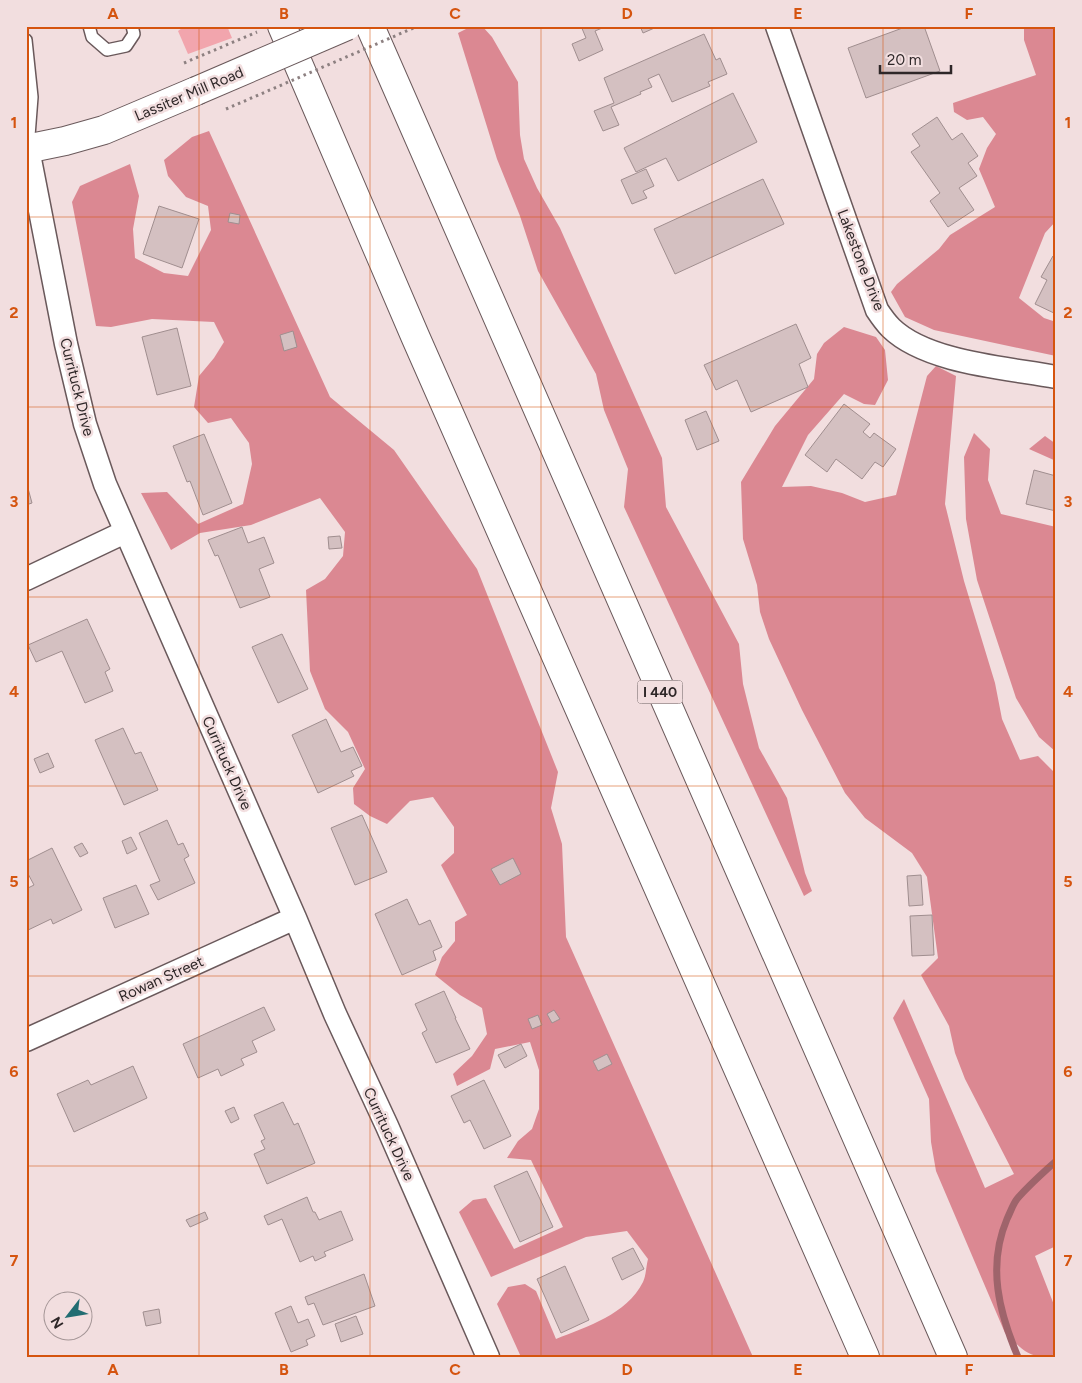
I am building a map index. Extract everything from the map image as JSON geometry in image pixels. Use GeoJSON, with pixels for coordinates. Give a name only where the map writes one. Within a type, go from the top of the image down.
{"type":"FeatureCollection","features":[{"type":"Feature","properties":{"kind":"main road","name":"Lassiter Mill Road"},"geometry":{"type":"LineString","coordinates":[[27,149],[104,130],[347,26]]}},
{"type":"Feature","properties":{"kind":"main road","name":"I 440"},"geometry":{"type":"LineString","coordinates":[[370,26],[953,1357]]}},
{"type":"Feature","properties":{"kind":"main road"},"geometry":{"type":"LineString","coordinates":[[272,28],[414,336],[865,1357]]}},
{"type":"Feature","properties":{"kind":"street","name":"Lakestone Drive"},"geometry":{"type":"LineString","coordinates":[[777,26],[877,310],[891,328],[907,340],[921,347],[964,361],[1056,377]]}},
{"type":"Feature","properties":{"kind":"street","name":"Currituck Drive"},"geometry":{"type":"LineString","coordinates":[[27,149],[66,344],[85,424],[105,484],[295,918],[338,1021],[387,1126],[488,1357]]}},
{"type":"Feature","properties":{"kind":"street"},"geometry":{"type":"LineString","coordinates":[[26,579],[125,532]]}},
{"type":"Feature","properties":{"kind":"street","name":"Rowan Street"},"geometry":{"type":"LineString","coordinates":[[26,1040],[295,918]]}},
{"type":"Feature","properties":{"kind":"lane"},"geometry":{"type":"LineString","coordinates":[[89,26],[92,37],[107,50],[126,46],[134,34],[132,26]]}},
{"type":"Feature","properties":{"kind":"lane"},"geometry":{"type":"LineString","coordinates":[[26,40],[32,98],[27,149]]}},
{"type":"Feature","properties":{"kind":"path"},"geometry":{"type":"LineString","coordinates":[[225,109],[418,26]]}},
{"type":"Feature","properties":{"kind":"path"},"geometry":{"type":"LineString","coordinates":[[184,63],[272,28]]}},
{"type":"Feature","properties":{"kind":"shaded area"},"geometry":{"type":"Polygon","coordinates":[[[185,26],[227,26],[232,38],[188,54],[178,31],[185,26]]]}},
{"type":"Feature","properties":{"kind":"shaded area"},"geometry":{"type":"Polygon","coordinates":[[[472,26],[482,26],[492,37],[518,82],[520,135],[524,159],[537,188],[560,228],[662,458],[666,507],[739,644],[743,684],[759,748],[787,798],[805,873],[812,891],[804,896],[624,507],[628,469],[604,410],[596,374],[538,271],[520,216],[497,159],[458,33],[472,26]]]}},
{"type":"Feature","properties":{"kind":"shaded area"},"geometry":{"type":"Polygon","coordinates":[[[1024,26],[1056,26],[1056,221],[1045,233],[1019,298],[1044,318],[1056,322],[1056,356],[934,330],[905,317],[891,292],[897,284],[939,249],[950,235],[995,207],[979,169],[987,148],[996,134],[983,117],[967,120],[954,112],[953,103],[1036,75],[1024,40],[1024,26]]]}},
{"type":"Feature","properties":{"kind":"shaded area"},"geometry":{"type":"Polygon","coordinates":[[[209,131],[330,397],[394,450],[477,569],[558,772],[551,808],[562,844],[566,937],[753,1357],[521,1357],[497,1304],[508,1287],[525,1284],[536,1291],[556,1339],[605,1318],[627,1303],[643,1282],[648,1259],[627,1231],[586,1237],[491,1277],[459,1212],[473,1200],[486,1198],[514,1249],[563,1227],[531,1160],[507,1158],[518,1141],[532,1129],[539,1109],[539,1070],[530,1042],[495,1049],[490,1069],[457,1086],[453,1074],[472,1056],[487,1034],[482,1008],[460,995],[435,975],[442,957],[455,941],[455,922],[467,915],[441,865],[454,853],[454,827],[433,797],[410,801],[387,824],[370,816],[354,804],[353,788],[365,769],[348,732],[325,709],[310,671],[306,590],[325,579],[343,556],[345,532],[320,498],[251,525],[200,533],[171,550],[141,493],[167,492],[198,524],[243,504],[252,464],[249,443],[231,418],[208,423],[194,407],[199,376],[224,342],[214,322],[152,319],[111,327],[96,326],[72,202],[80,186],[130,164],[139,196],[133,229],[135,258],[164,273],[188,276],[211,230],[208,206],[186,197],[168,176],[164,160],[192,137],[209,131]]]}},
{"type":"Feature","properties":{"kind":"shaded area"},"geometry":{"type":"Polygon","coordinates":[[[844,327],[876,337],[885,350],[888,380],[875,405],[864,404],[844,394],[808,435],[782,487],[811,486],[842,493],[865,502],[896,495],[927,376],[936,366],[956,376],[945,504],[964,581],[995,683],[1002,719],[1020,760],[1038,756],[1056,774],[1056,1246],[1035,1256],[1056,1310],[1056,1354],[1047,1356],[1033,1355],[1022,1349],[1005,1333],[936,1171],[931,1142],[929,1099],[893,1018],[904,999],[985,1188],[1014,1174],[965,1079],[955,1053],[949,1026],[921,975],[938,958],[927,877],[912,853],[865,818],[845,793],[802,710],[769,639],[760,612],[757,585],[743,539],[741,482],[775,426],[814,379],[817,354],[824,343],[844,327]]]}},
{"type":"Feature","properties":{"kind":"shaded area"},"geometry":{"type":"Polygon","coordinates":[[[974,433],[990,449],[988,480],[1001,514],[1056,527],[1056,752],[1039,737],[1016,698],[977,580],[966,519],[964,457],[974,433]]]}},
{"type":"Feature","properties":{"kind":"shaded area"},"geometry":{"type":"Polygon","coordinates":[[[1045,436],[1056,444],[1056,461],[1029,449],[1045,436]]]}},
{"type":"Feature","properties":{"kind":"building"},"geometry":{"type":"Polygon","coordinates":[[[581,26],[607,26],[595,31],[603,50],[579,61],[572,44],[586,38],[581,26]]]}},
{"type":"Feature","properties":{"kind":"building"},"geometry":{"type":"Polygon","coordinates":[[[640,26],[659,26],[643,33],[640,26]]]}},
{"type":"Feature","properties":{"kind":"building"},"geometry":{"type":"Polygon","coordinates":[[[908,26],[924,26],[940,71],[866,98],[848,48],[908,26]]]}},
{"type":"Feature","properties":{"kind":"building"},"geometry":{"type":"Polygon","coordinates":[[[704,34],[716,60],[720,58],[727,74],[708,82],[710,86],[672,102],[659,74],[648,79],[652,87],[611,107],[619,125],[603,131],[594,111],[614,103],[604,78],[704,34]]]}},
{"type":"Feature","properties":{"kind":"building"},"geometry":{"type":"Polygon","coordinates":[[[733,93],[757,142],[678,181],[666,158],[636,172],[624,148],[733,93]]]}},
{"type":"Feature","properties":{"kind":"building"},"geometry":{"type":"Polygon","coordinates":[[[937,117],[952,140],[962,133],[978,156],[968,163],[977,176],[959,188],[974,210],[948,227],[930,201],[940,193],[911,152],[920,146],[912,134],[937,117]]]}},
{"type":"Feature","properties":{"kind":"building"},"geometry":{"type":"Polygon","coordinates":[[[646,169],[654,186],[643,191],[647,198],[632,204],[621,180],[646,169]]]}},
{"type":"Feature","properties":{"kind":"building"},"geometry":{"type":"Polygon","coordinates":[[[763,179],[784,224],[675,274],[654,229],[763,179]]]}},
{"type":"Feature","properties":{"kind":"building"},"geometry":{"type":"Polygon","coordinates":[[[159,206],[199,219],[182,268],[143,254],[159,206]]]}},
{"type":"Feature","properties":{"kind":"building"},"geometry":{"type":"Polygon","coordinates":[[[230,213],[240,215],[239,224],[228,222],[230,213]]]}},
{"type":"Feature","properties":{"kind":"building"},"geometry":{"type":"Polygon","coordinates":[[[1053,256],[1056,258],[1056,314],[1035,304],[1047,280],[1041,277],[1053,256]]]}},
{"type":"Feature","properties":{"kind":"building"},"geometry":{"type":"Polygon","coordinates":[[[796,324],[811,358],[799,364],[808,387],[751,412],[737,380],[716,390],[704,365],[796,324]]]}},
{"type":"Feature","properties":{"kind":"building"},"geometry":{"type":"Polygon","coordinates":[[[177,328],[191,386],[157,395],[142,337],[177,328]]]}},
{"type":"Feature","properties":{"kind":"building"},"geometry":{"type":"Polygon","coordinates":[[[293,331],[297,347],[284,351],[280,335],[293,331]]]}},
{"type":"Feature","properties":{"kind":"building"},"geometry":{"type":"Polygon","coordinates":[[[844,404],[870,424],[863,432],[870,438],[874,433],[896,449],[883,467],[875,462],[862,479],[836,459],[827,472],[805,455],[844,404]]]}},
{"type":"Feature","properties":{"kind":"building"},"geometry":{"type":"Polygon","coordinates":[[[706,411],[719,441],[697,450],[685,420],[706,411]]]}},
{"type":"Feature","properties":{"kind":"building"},"geometry":{"type":"Polygon","coordinates":[[[204,434],[232,503],[203,515],[190,481],[187,482],[173,446],[204,434]]]}},
{"type":"Feature","properties":{"kind":"building"},"geometry":{"type":"Polygon","coordinates":[[[1034,470],[1056,476],[1056,511],[1026,504],[1034,470]]]}},
{"type":"Feature","properties":{"kind":"building"},"geometry":{"type":"Polygon","coordinates":[[[26,481],[32,503],[26,505],[26,481]]]}},
{"type":"Feature","properties":{"kind":"building"},"geometry":{"type":"Polygon","coordinates":[[[242,527],[248,543],[264,537],[274,563],[259,569],[270,597],[240,608],[218,555],[215,556],[208,540],[242,527]]]}},
{"type":"Feature","properties":{"kind":"building"},"geometry":{"type":"Polygon","coordinates":[[[340,536],[342,548],[329,549],[328,537],[340,536]]]}},
{"type":"Feature","properties":{"kind":"building"},"geometry":{"type":"Polygon","coordinates":[[[87,619],[110,669],[105,672],[113,691],[85,703],[62,651],[36,662],[28,645],[87,619]]]}},
{"type":"Feature","properties":{"kind":"building"},"geometry":{"type":"Polygon","coordinates":[[[282,634],[308,689],[278,703],[252,647],[282,634]]]}},
{"type":"Feature","properties":{"kind":"building"},"geometry":{"type":"Polygon","coordinates":[[[326,719],[341,752],[353,747],[362,766],[351,771],[354,776],[318,793],[292,735],[326,719]]]}},
{"type":"Feature","properties":{"kind":"building"},"geometry":{"type":"Polygon","coordinates":[[[123,728],[135,754],[141,752],[158,790],[124,805],[95,740],[123,728]]]}},
{"type":"Feature","properties":{"kind":"building"},"geometry":{"type":"Polygon","coordinates":[[[48,753],[54,767],[40,773],[34,759],[48,753]]]}},
{"type":"Feature","properties":{"kind":"building"},"geometry":{"type":"Polygon","coordinates":[[[362,815],[387,872],[355,885],[331,828],[362,815]]]}},
{"type":"Feature","properties":{"kind":"building"},"geometry":{"type":"Polygon","coordinates":[[[167,820],[178,845],[183,843],[189,856],[184,859],[195,883],[158,900],[150,885],[160,881],[139,833],[167,820]]]}},
{"type":"Feature","properties":{"kind":"building"},"geometry":{"type":"Polygon","coordinates":[[[131,837],[137,849],[127,854],[122,841],[131,837]]]}},
{"type":"Feature","properties":{"kind":"building"},"geometry":{"type":"Polygon","coordinates":[[[82,843],[88,853],[80,857],[74,847],[82,843]]]}},
{"type":"Feature","properties":{"kind":"building"},"geometry":{"type":"Polygon","coordinates":[[[52,848],[82,910],[53,924],[51,919],[26,931],[26,889],[34,885],[26,870],[26,861],[52,848]]]}},
{"type":"Feature","properties":{"kind":"building"},"geometry":{"type":"Polygon","coordinates":[[[513,858],[521,874],[500,885],[491,869],[513,858]]]}},
{"type":"Feature","properties":{"kind":"building"},"geometry":{"type":"Polygon","coordinates":[[[921,875],[923,905],[909,906],[907,876],[921,875]]]}},
{"type":"Feature","properties":{"kind":"building"},"geometry":{"type":"Polygon","coordinates":[[[136,885],[149,914],[115,928],[103,898],[136,885]]]}},
{"type":"Feature","properties":{"kind":"building"},"geometry":{"type":"Polygon","coordinates":[[[407,899],[419,925],[430,920],[442,947],[433,951],[436,960],[402,975],[375,914],[407,899]]]}},
{"type":"Feature","properties":{"kind":"building"},"geometry":{"type":"Polygon","coordinates":[[[932,915],[934,955],[912,956],[910,916],[932,915]]]}},
{"type":"Feature","properties":{"kind":"building"},"geometry":{"type":"Polygon","coordinates":[[[444,991],[470,1049],[436,1063],[422,1033],[427,1030],[415,1004],[444,991]]]}},
{"type":"Feature","properties":{"kind":"building"},"geometry":{"type":"Polygon","coordinates":[[[264,1007],[275,1030],[252,1041],[257,1052],[241,1059],[244,1065],[221,1076],[218,1069],[198,1078],[183,1044],[264,1007]]]}},
{"type":"Feature","properties":{"kind":"building"},"geometry":{"type":"Polygon","coordinates":[[[554,1010],[560,1019],[552,1023],[547,1014],[554,1010]]]}},
{"type":"Feature","properties":{"kind":"building"},"geometry":{"type":"Polygon","coordinates":[[[538,1015],[542,1025],[532,1029],[528,1019],[538,1015]]]}},
{"type":"Feature","properties":{"kind":"building"},"geometry":{"type":"Polygon","coordinates":[[[521,1044],[527,1056],[505,1068],[498,1055],[521,1044]]]}},
{"type":"Feature","properties":{"kind":"building"},"geometry":{"type":"Polygon","coordinates":[[[607,1054],[612,1064],[598,1071],[593,1061],[607,1054]]]}},
{"type":"Feature","properties":{"kind":"building"},"geometry":{"type":"Polygon","coordinates":[[[133,1066],[147,1098],[74,1132],[57,1094],[88,1080],[91,1085],[133,1066]]]}},
{"type":"Feature","properties":{"kind":"building"},"geometry":{"type":"Polygon","coordinates":[[[484,1080],[511,1136],[484,1149],[470,1120],[464,1123],[451,1096],[484,1080]]]}},
{"type":"Feature","properties":{"kind":"building"},"geometry":{"type":"Polygon","coordinates":[[[283,1102],[294,1125],[298,1123],[315,1163],[267,1184],[254,1154],[265,1149],[261,1141],[265,1139],[254,1115],[283,1102]]]}},
{"type":"Feature","properties":{"kind":"building"},"geometry":{"type":"Polygon","coordinates":[[[234,1107],[239,1119],[231,1123],[225,1111],[234,1107]]]}},
{"type":"Feature","properties":{"kind":"building"},"geometry":{"type":"Polygon","coordinates":[[[527,1171],[553,1227],[520,1242],[494,1186],[527,1171]]]}},
{"type":"Feature","properties":{"kind":"building"},"geometry":{"type":"Polygon","coordinates":[[[307,1197],[313,1212],[315,1212],[319,1220],[341,1211],[353,1240],[324,1252],[326,1256],[315,1261],[313,1256],[300,1262],[282,1219],[268,1225],[264,1216],[307,1197]]]}},
{"type":"Feature","properties":{"kind":"building"},"geometry":{"type":"Polygon","coordinates":[[[205,1212],[208,1219],[190,1227],[186,1220],[205,1212]]]}},
{"type":"Feature","properties":{"kind":"building"},"geometry":{"type":"Polygon","coordinates":[[[633,1248],[644,1269],[622,1280],[612,1258],[633,1248]]]}},
{"type":"Feature","properties":{"kind":"building"},"geometry":{"type":"Polygon","coordinates":[[[565,1266],[589,1320],[561,1333],[537,1279],[565,1266]]]}},
{"type":"Feature","properties":{"kind":"building"},"geometry":{"type":"Polygon","coordinates":[[[364,1274],[375,1306],[323,1325],[314,1303],[308,1305],[305,1297],[364,1274]]]}},
{"type":"Feature","properties":{"kind":"building"},"geometry":{"type":"Polygon","coordinates":[[[291,1306],[298,1323],[308,1319],[315,1336],[306,1340],[308,1345],[291,1352],[275,1313],[291,1306]]]}},
{"type":"Feature","properties":{"kind":"building"},"geometry":{"type":"Polygon","coordinates":[[[159,1309],[161,1323],[146,1326],[143,1312],[159,1309]]]}},
{"type":"Feature","properties":{"kind":"building"},"geometry":{"type":"Polygon","coordinates":[[[356,1316],[363,1334],[341,1342],[335,1324],[356,1316]]]}},
{"type":"Feature","properties":{"kind":"waterway"},"geometry":{"type":"LineString","coordinates":[[1018,1357],[1005,1323],[998,1289],[997,1271],[1001,1237],[1017,1199],[1056,1161]]}}]}
